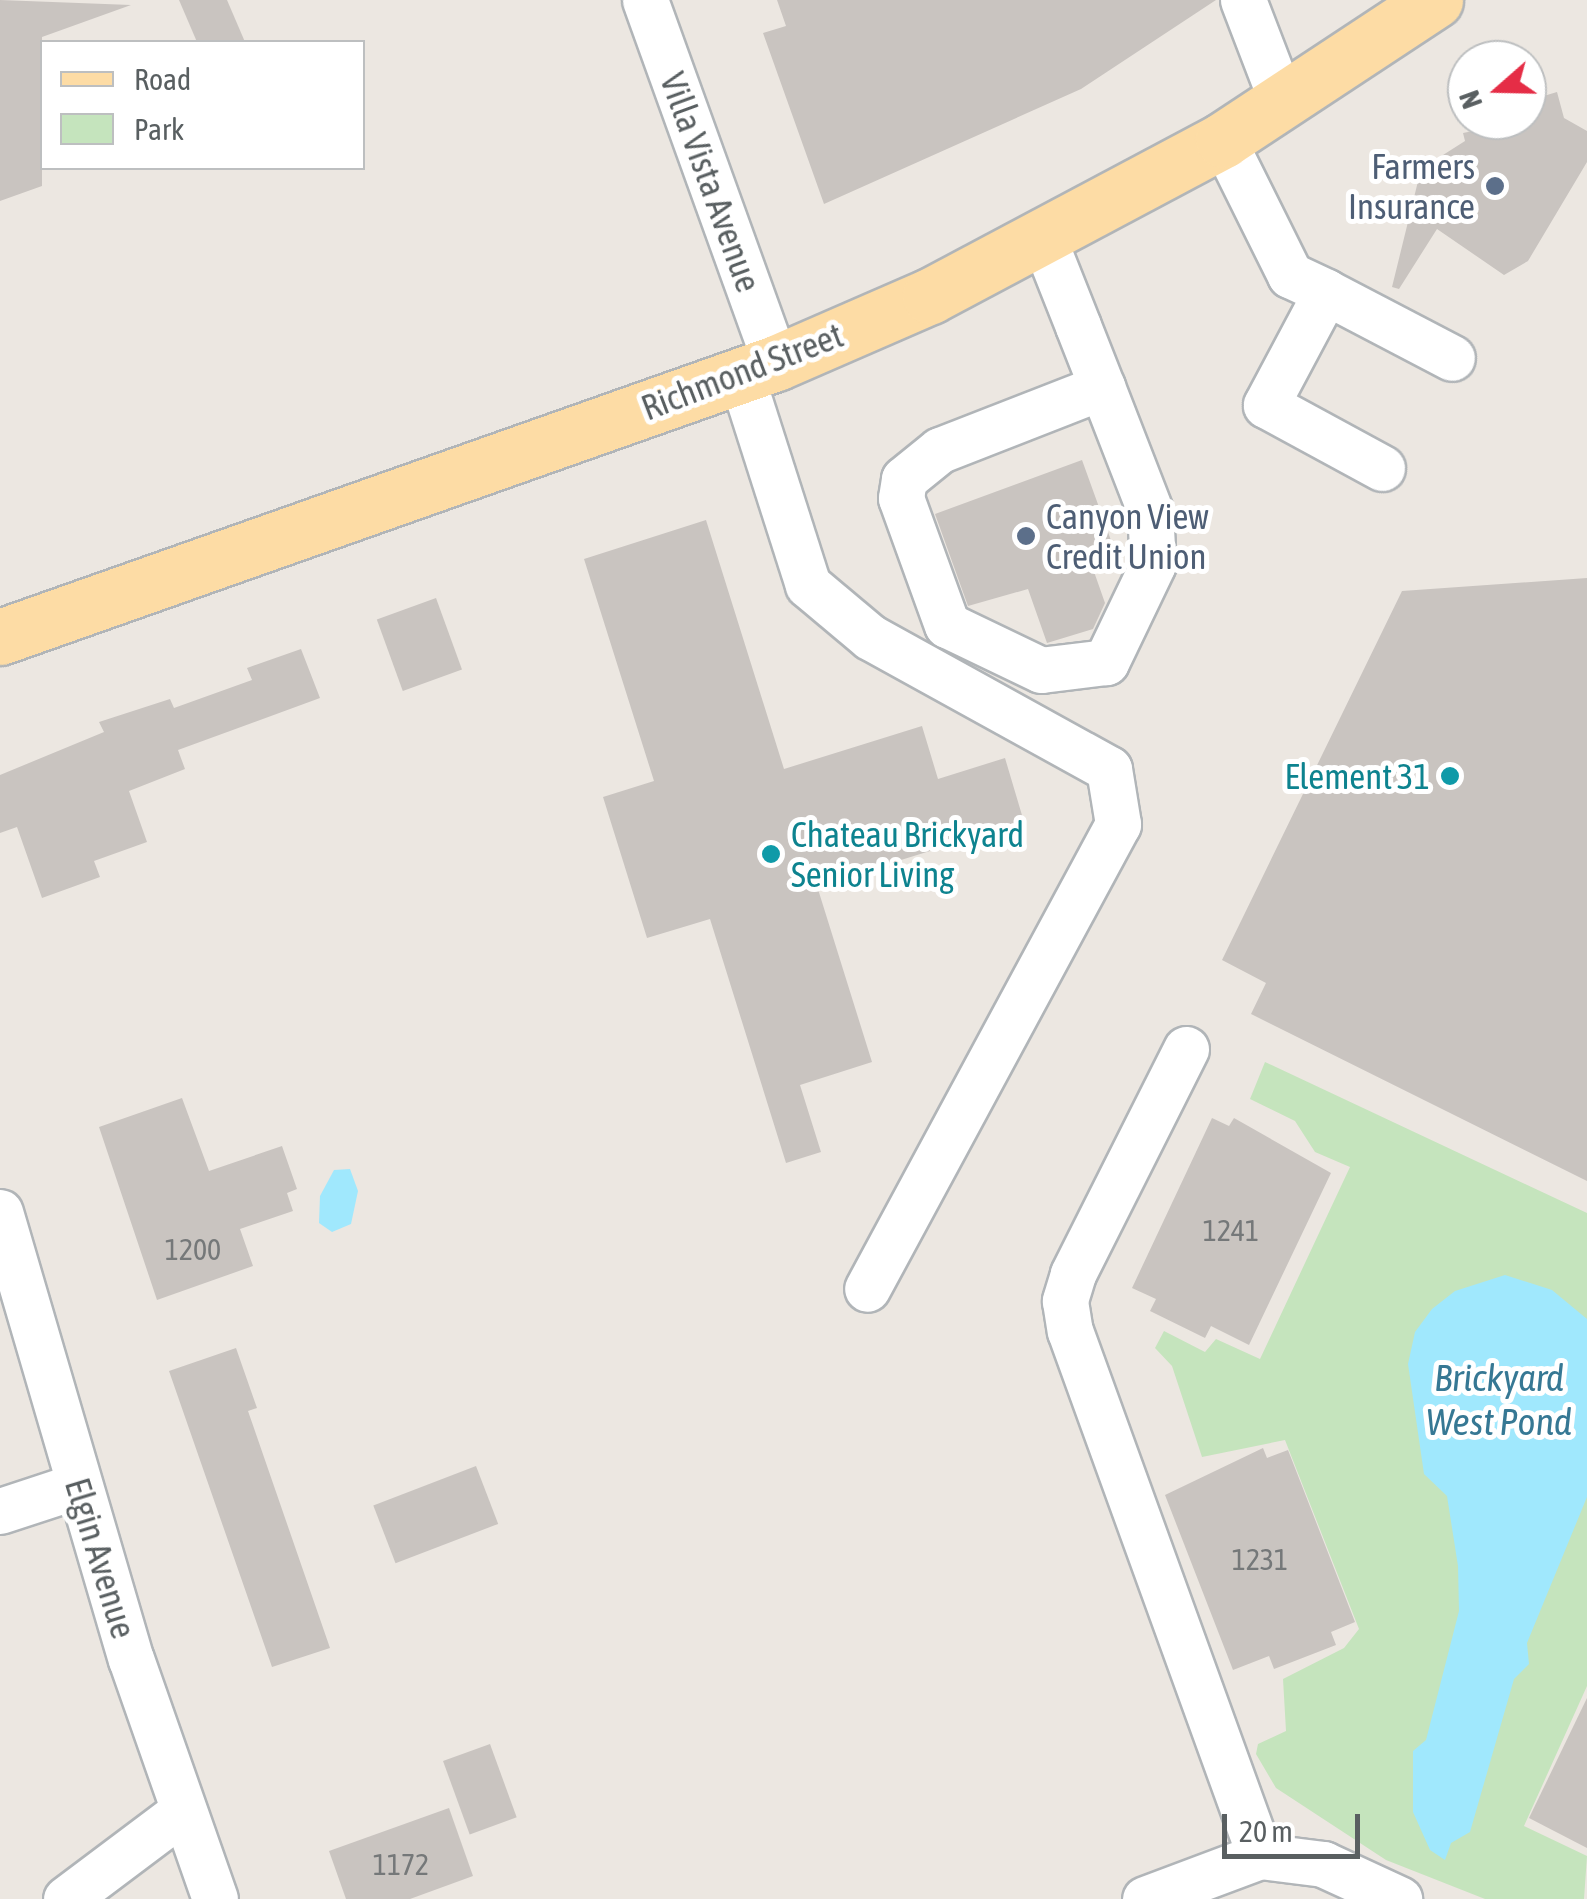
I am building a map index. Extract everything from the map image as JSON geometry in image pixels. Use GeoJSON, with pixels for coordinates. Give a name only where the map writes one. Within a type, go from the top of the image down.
{"type":"FeatureCollection","features":[{"type":"Feature","properties":{"kind":"main road","name":"Richmond Street"},"geometry":{"type":"LineString","coordinates":[[0,637],[759,369],[1044,240],[1283,104],[1435,0]]}},
{"type":"Feature","properties":{"kind":"street","name":"Villa Vista Avenue"},"geometry":{"type":"LineString","coordinates":[[645,0],[759,369],[808,585],[870,637],[1109,769],[1118,824],[868,1289]]}},
{"type":"Feature","properties":{"kind":"street"},"geometry":{"type":"LineString","coordinates":[[1243,0],[1283,104]]}},
{"type":"Feature","properties":{"kind":"street"},"geometry":{"type":"LineString","coordinates":[[1223,140],[1290,274],[1452,358]]}},
{"type":"Feature","properties":{"kind":"street"},"geometry":{"type":"LineString","coordinates":[[1044,240],[1102,387],[1150,511],[1153,564],[1106,662],[1041,670],[947,625],[901,498],[904,479],[940,450],[1102,387]]}},
{"type":"Feature","properties":{"kind":"street"},"geometry":{"type":"LineString","coordinates":[[1326,292],[1266,404],[1382,468]]}},
{"type":"Feature","properties":{"kind":"street"},"geometry":{"type":"LineString","coordinates":[[1186,1049],[1065,1300],[1070,1331],[1260,1856]]}},
{"type":"Feature","properties":{"kind":"street","name":"Elgin Avenue"},"geometry":{"type":"LineString","coordinates":[[0,1212],[79,1485],[183,1812],[215,1899]]}},
{"type":"Feature","properties":{"kind":"street"},"geometry":{"type":"LineString","coordinates":[[0,1511],[79,1485]]}},
{"type":"Feature","properties":{"kind":"street"},"geometry":{"type":"LineString","coordinates":[[66,1899],[183,1812]]}},
{"type":"Feature","properties":{"kind":"street"},"geometry":{"type":"LineString","coordinates":[[1145,1899],[1260,1856],[1323,1864],[1398,1899]]}},
{"type":"Feature","properties":{"kind":"green space"},"geometry":{"type":"Polygon","coordinates":[[[1265,1062],[1587,1213],[1587,1686],[1524,1826],[1587,1856],[1584,1899],[1485,1899],[1386,1860],[1276,1788],[1256,1754],[1258,1744],[1286,1731],[1283,1679],[1344,1648],[1359,1629],[1285,1440],[1202,1457],[1172,1366],[1155,1348],[1164,1331],[1205,1352],[1216,1339],[1260,1359],[1350,1167],[1315,1152],[1295,1121],[1250,1099],[1265,1062]]]}},
{"type":"Feature","properties":{"kind":"water"},"geometry":{"type":"Polygon","coordinates":[[[350,1169],[358,1191],[351,1224],[332,1232],[319,1223],[320,1196],[334,1170],[350,1169]]]}},
{"type":"Feature","properties":{"kind":"water","name":"Brickyard West Pond"},"geometry":{"type":"Polygon","coordinates":[[[1505,1275],[1552,1290],[1587,1319],[1587,1497],[1527,1643],[1529,1664],[1514,1679],[1470,1832],[1451,1843],[1445,1860],[1430,1850],[1413,1812],[1413,1751],[1426,1740],[1459,1611],[1458,1566],[1447,1496],[1424,1474],[1408,1364],[1415,1332],[1432,1309],[1455,1291],[1505,1275]]]}},
{"type":"Feature","properties":{"kind":"building"},"geometry":{"type":"Polygon","coordinates":[[[0,0],[131,5],[42,37],[42,186],[0,201],[0,0]]]}},
{"type":"Feature","properties":{"kind":"building"},"geometry":{"type":"Polygon","coordinates":[[[179,0],[227,0],[244,40],[196,40],[179,0]]]}},
{"type":"Feature","properties":{"kind":"building"},"geometry":{"type":"Polygon","coordinates":[[[777,0],[1216,0],[1081,89],[824,204],[763,33],[786,26],[777,0]]]}},
{"type":"Feature","properties":{"kind":"building","name":"Farmers Insurance"},"geometry":{"type":"Polygon","coordinates":[[[1557,92],[1564,118],[1587,131],[1587,162],[1528,261],[1504,275],[1437,229],[1399,289],[1392,287],[1421,169],[1465,140],[1547,140],[1547,95],[1557,92]]]}},
{"type":"Feature","properties":{"kind":"building","name":"Canyon View Credit Union"},"geometry":{"type":"Polygon","coordinates":[[[1082,460],[1117,557],[1092,566],[1105,603],[1093,629],[1047,643],[1028,589],[968,606],[935,514],[1082,460]]]}},
{"type":"Feature","properties":{"kind":"building","name":"Chateau Brickyard Senior Living"},"geometry":{"type":"Polygon","coordinates":[[[706,520],[784,769],[922,726],[938,779],[1005,758],[1024,822],[817,886],[872,1062],[800,1085],[821,1152],[786,1163],[710,919],[647,938],[603,797],[654,781],[584,559],[706,520]]]}},
{"type":"Feature","properties":{"kind":"building","name":"Element 31"},"geometry":{"type":"Polygon","coordinates":[[[1587,578],[1587,1181],[1251,1014],[1266,983],[1222,960],[1402,591],[1587,578]]]}},
{"type":"Feature","properties":{"kind":"building"},"geometry":{"type":"Polygon","coordinates":[[[436,598],[462,669],[403,691],[377,620],[436,598]]]}},
{"type":"Feature","properties":{"kind":"building"},"geometry":{"type":"Polygon","coordinates":[[[301,649],[320,698],[178,750],[185,769],[129,791],[147,842],[94,861],[100,877],[42,898],[17,827],[0,833],[0,775],[104,732],[99,722],[170,699],[174,708],[252,680],[247,668],[301,649]]]}},
{"type":"Feature","properties":{"kind":"building"},"geometry":{"type":"Polygon","coordinates":[[[182,1098],[209,1171],[282,1146],[297,1189],[287,1193],[293,1211],[240,1229],[253,1266],[157,1300],[99,1127],[182,1098]]]}},
{"type":"Feature","properties":{"kind":"building"},"geometry":{"type":"Polygon","coordinates":[[[1212,1118],[1229,1126],[1234,1118],[1331,1173],[1249,1345],[1211,1326],[1205,1338],[1150,1311],[1156,1299],[1132,1288],[1212,1118]]]}},
{"type":"Feature","properties":{"kind":"building"},"geometry":{"type":"Polygon","coordinates":[[[236,1348],[257,1408],[248,1411],[330,1648],[272,1667],[169,1371],[236,1348]]]}},
{"type":"Feature","properties":{"kind":"building"},"geometry":{"type":"Polygon","coordinates":[[[1263,1448],[1267,1458],[1288,1450],[1355,1622],[1331,1632],[1336,1645],[1274,1669],[1269,1656],[1233,1670],[1165,1495],[1263,1448]]]}},
{"type":"Feature","properties":{"kind":"building"},"geometry":{"type":"Polygon","coordinates":[[[476,1466],[498,1524],[396,1563],[373,1505],[476,1466]]]}},
{"type":"Feature","properties":{"kind":"building"},"geometry":{"type":"Polygon","coordinates":[[[1587,1698],[1587,1848],[1529,1818],[1587,1698]]]}},
{"type":"Feature","properties":{"kind":"building"},"geometry":{"type":"Polygon","coordinates":[[[490,1744],[517,1817],[470,1834],[443,1761],[490,1744]]]}},
{"type":"Feature","properties":{"kind":"building"},"geometry":{"type":"Polygon","coordinates":[[[449,1808],[473,1876],[410,1899],[346,1899],[329,1851],[449,1808]]]}},
{"type":"Feature","properties":{"kind":"place","name":"Farmers Insurance"},"geometry":{"type":"Point","coordinates":[1495,186]}},
{"type":"Feature","properties":{"kind":"place","name":"Canyon View Credit Union"},"geometry":{"type":"Point","coordinates":[1026,536]}},
{"type":"Feature","properties":{"kind":"place","name":"Element 31"},"geometry":{"type":"Point","coordinates":[1450,776]}},
{"type":"Feature","properties":{"kind":"place","name":"Chateau Brickyard Senior Living"},"geometry":{"type":"Point","coordinates":[771,854]}}]}
